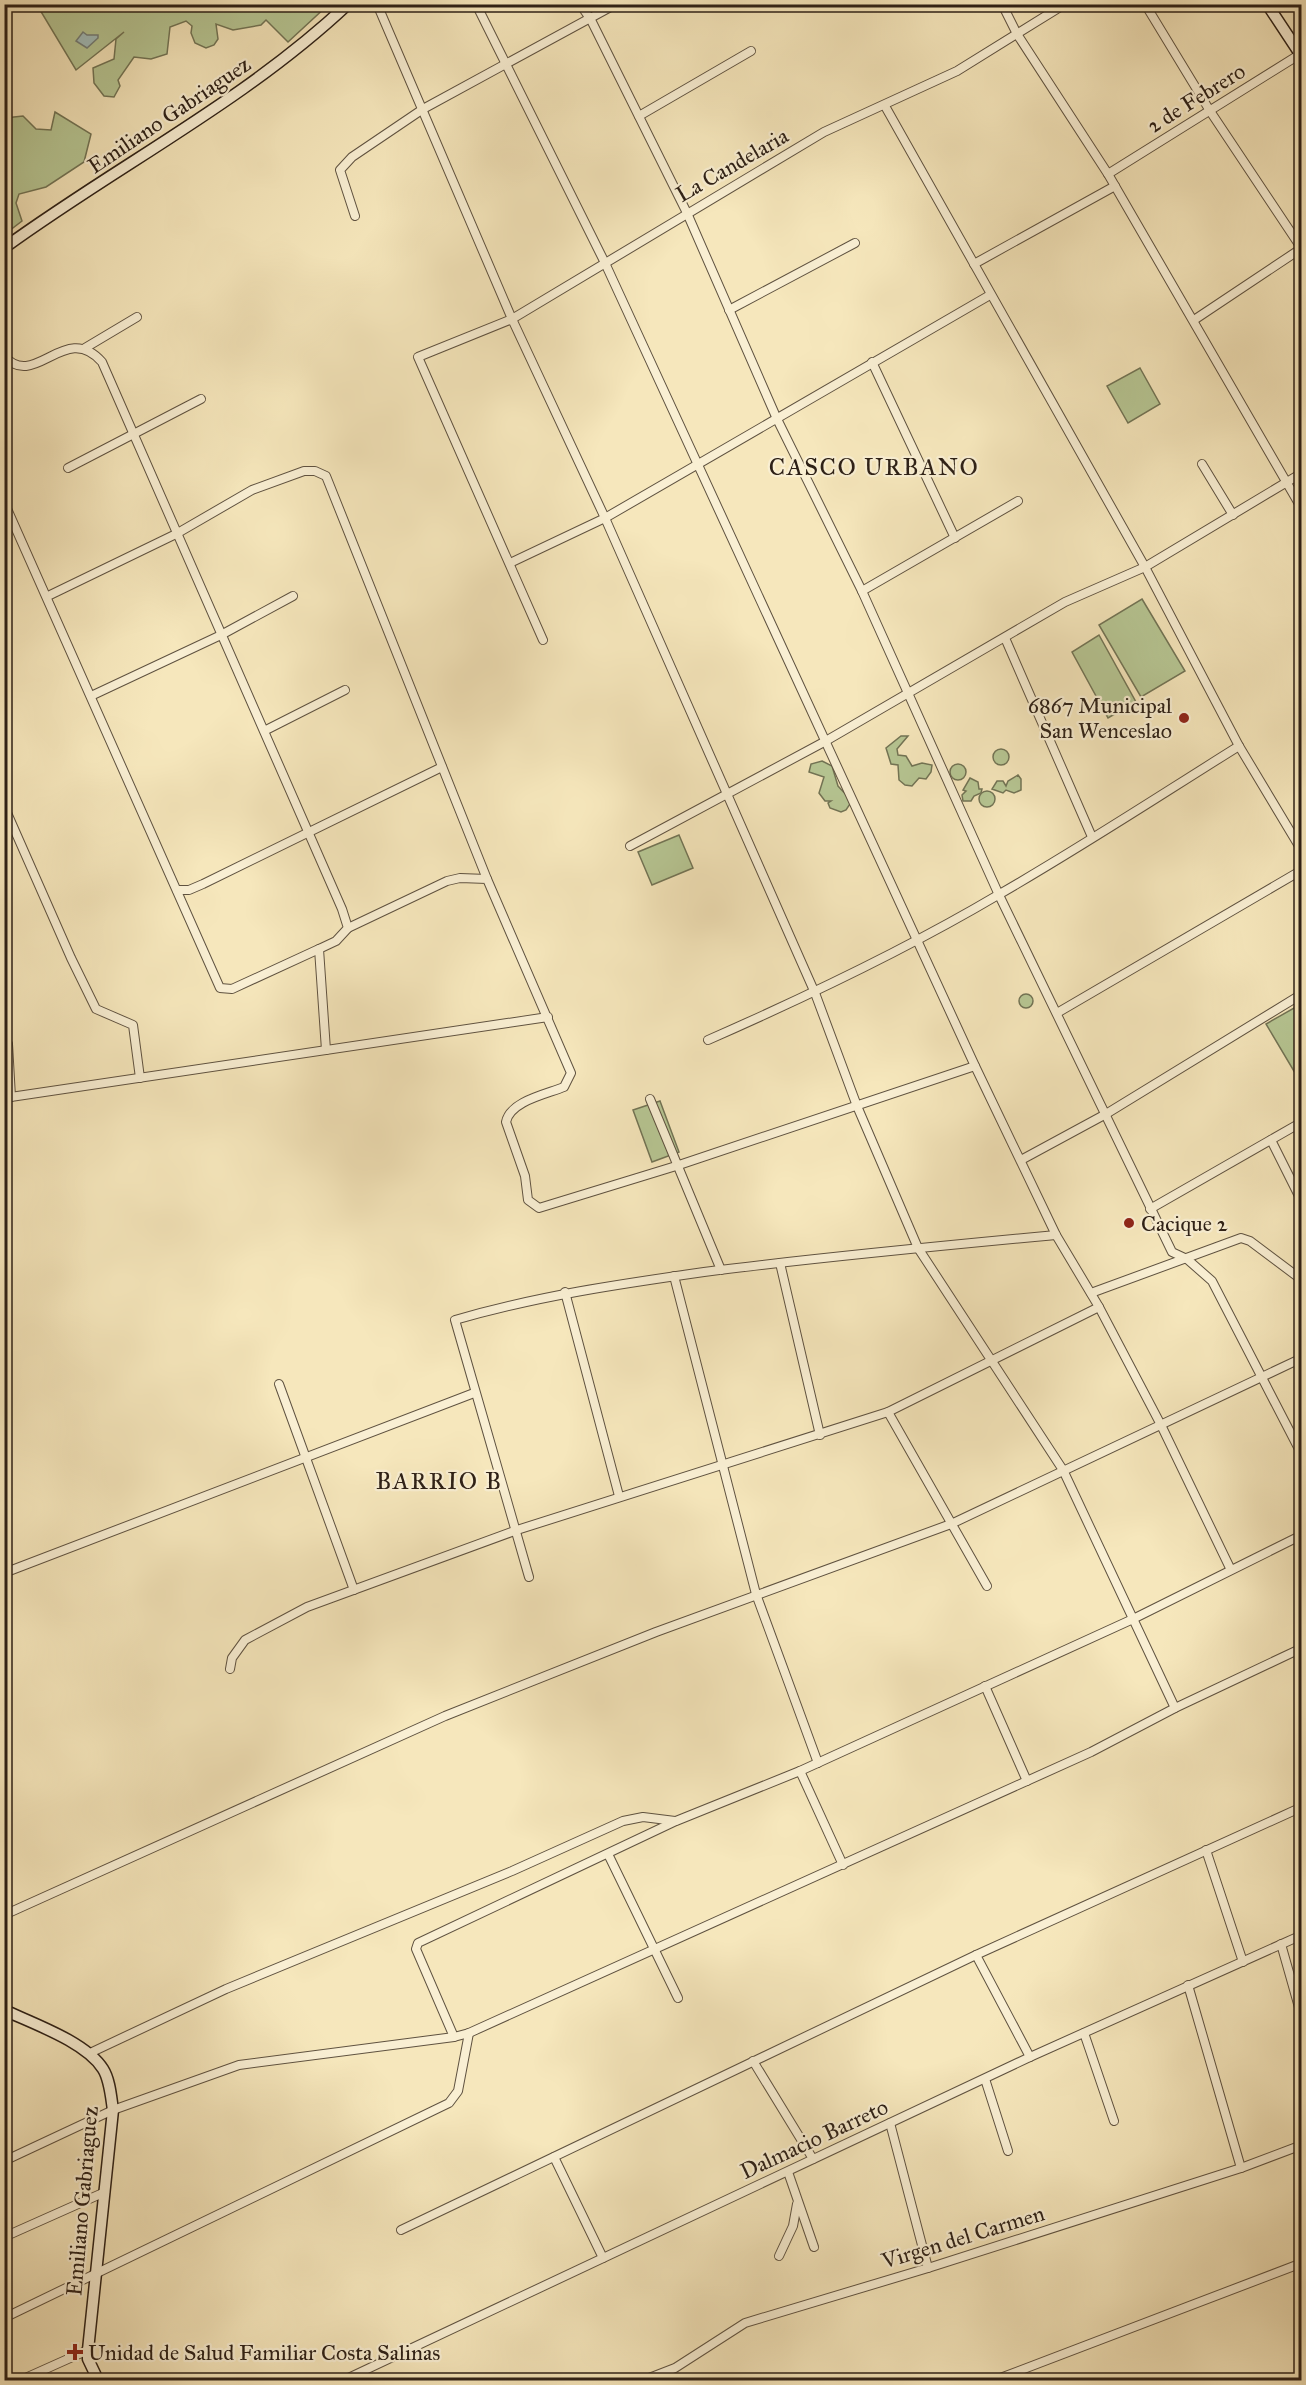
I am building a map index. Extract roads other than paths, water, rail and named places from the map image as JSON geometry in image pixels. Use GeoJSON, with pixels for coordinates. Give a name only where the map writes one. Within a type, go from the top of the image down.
{"type":"FeatureCollection","features":[{"type":"Feature","properties":{"kind":"main road","name":"Emiliano Gabriaguez"},"geometry":{"type":"LineString","coordinates":[[4,248],[269,71],[316,34],[348,4]]}},
{"type":"Feature","properties":{"kind":"main road"},"geometry":{"type":"LineString","coordinates":[[1267,4],[1301,55]]}},
{"type":"Feature","properties":{"kind":"main road","name":"Emiliano Gabriaguez"},"geometry":{"type":"LineString","coordinates":[[4,2010],[90,2053],[105,2071],[113,2110],[88,2350],[88,2359],[98,2380]]}},
{"type":"Feature","properties":{"kind":"street"},"geometry":{"type":"LineString","coordinates":[[377,4],[512,319],[605,518],[815,993],[857,1106],[918,1248],[994,1360],[1063,1470],[1174,1708]]}},
{"type":"Feature","properties":{"kind":"street"},"geometry":{"type":"LineString","coordinates":[[476,4],[605,262],[824,742],[1056,1235],[1099,1307],[1161,1425],[1230,1568]]}},
{"type":"Feature","properties":{"kind":"street"},"geometry":{"type":"LineString","coordinates":[[580,4],[591,20],[687,213],[777,419],[862,591],[999,895],[1150,1209],[1172,1252],[1187,1259],[1212,1281],[1302,1455]]}},
{"type":"Feature","properties":{"kind":"street"},"geometry":{"type":"LineString","coordinates":[[355,216],[340,170],[352,157],[423,110],[591,20],[616,4]]}},
{"type":"Feature","properties":{"kind":"street"},"geometry":{"type":"LineString","coordinates":[[1002,4],[1017,34],[1108,174],[1302,509]]}},
{"type":"Feature","properties":{"kind":"street","name":"La Candelaria"},"geometry":{"type":"LineString","coordinates":[[510,563],[418,357],[512,319],[824,132],[885,106],[957,70],[1065,4]]}},
{"type":"Feature","properties":{"kind":"street"},"geometry":{"type":"LineString","coordinates":[[1145,4],[1210,111],[1301,249],[1194,320]]}},
{"type":"Feature","properties":{"kind":"street"},"geometry":{"type":"LineString","coordinates":[[639,116],[751,51]]}},
{"type":"Feature","properties":{"kind":"street","name":"2 de Febrero"},"geometry":{"type":"LineString","coordinates":[[1108,174],[1301,55]]}},
{"type":"Feature","properties":{"kind":"street"},"geometry":{"type":"LineString","coordinates":[[885,106],[1145,567],[1239,746],[1302,851]]}},
{"type":"Feature","properties":{"kind":"street"},"geometry":{"type":"LineString","coordinates":[[974,264],[1114,186]]}},
{"type":"Feature","properties":{"kind":"street"},"geometry":{"type":"LineString","coordinates":[[729,310],[855,243]]}},
{"type":"Feature","properties":{"kind":"street"},"geometry":{"type":"LineString","coordinates":[[543,640],[510,563],[605,518],[990,295]]}},
{"type":"Feature","properties":{"kind":"street"},"geometry":{"type":"LineString","coordinates":[[85,348],[137,317]]}},
{"type":"Feature","properties":{"kind":"street"},"geometry":{"type":"LineString","coordinates":[[4,356],[12,364],[24,367],[75,347],[85,348],[102,362],[176,534],[266,730],[348,928]]}},
{"type":"Feature","properties":{"kind":"street"},"geometry":{"type":"LineString","coordinates":[[872,362],[955,538]]}},
{"type":"Feature","properties":{"kind":"street"},"geometry":{"type":"LineString","coordinates":[[68,468],[201,399]]}},
{"type":"Feature","properties":{"kind":"street"},"geometry":{"type":"LineString","coordinates":[[1202,464],[1233,514]]}},
{"type":"Feature","properties":{"kind":"street"},"geometry":{"type":"LineString","coordinates":[[48,596],[176,534],[252,490],[304,471],[315,471],[326,476],[487,879],[571,1074],[569,1082],[564,1087],[514,1108],[506,1122],[525,1176],[528,1200],[542,1209],[975,1066]]}},
{"type":"Feature","properties":{"kind":"street"},"geometry":{"type":"LineString","coordinates":[[630,846],[824,742],[1065,602],[1145,567],[1302,473]]}},
{"type":"Feature","properties":{"kind":"street"},"geometry":{"type":"LineString","coordinates":[[862,591],[1018,501]]}},
{"type":"Feature","properties":{"kind":"street"},"geometry":{"type":"LineString","coordinates":[[4,502],[48,596],[220,988],[232,988],[336,941],[348,928],[447,881],[460,878],[487,879]]}},
{"type":"Feature","properties":{"kind":"street"},"geometry":{"type":"LineString","coordinates":[[91,696],[222,635],[293,596]]}},
{"type":"Feature","properties":{"kind":"street"},"geometry":{"type":"LineString","coordinates":[[1005,638],[1092,837]]}},
{"type":"Feature","properties":{"kind":"street"},"geometry":{"type":"LineString","coordinates":[[266,730],[345,690]]}},
{"type":"Feature","properties":{"kind":"street"},"geometry":{"type":"LineString","coordinates":[[708,1040],[815,993],[918,940],[999,895],[1239,746]]}},
{"type":"Feature","properties":{"kind":"street"},"geometry":{"type":"LineString","coordinates":[[177,890],[189,890],[203,884],[442,767]]}},
{"type":"Feature","properties":{"kind":"street"},"geometry":{"type":"LineString","coordinates":[[4,806],[70,958],[96,1009],[134,1025],[140,1078]]}},
{"type":"Feature","properties":{"kind":"street"},"geometry":{"type":"LineString","coordinates":[[1057,1013],[1302,870]]}},
{"type":"Feature","properties":{"kind":"street"},"geometry":{"type":"LineString","coordinates":[[318,949],[326,1050]]}},
{"type":"Feature","properties":{"kind":"street"},"geometry":{"type":"LineString","coordinates":[[1021,1160],[1106,1114],[1302,994]]}},
{"type":"Feature","properties":{"kind":"street"},"geometry":{"type":"LineString","coordinates":[[4,1037],[8,1044],[8,1097],[548,1017]]}},
{"type":"Feature","properties":{"kind":"street"},"geometry":{"type":"LineString","coordinates":[[650,1099],[721,1270]]}},
{"type":"Feature","properties":{"kind":"street"},"geometry":{"type":"LineString","coordinates":[[1150,1209],[1302,1122]]}},
{"type":"Feature","properties":{"kind":"street"},"geometry":{"type":"LineString","coordinates":[[1271,1140],[1302,1202]]}},
{"type":"Feature","properties":{"kind":"street"},"geometry":{"type":"LineString","coordinates":[[529,1577],[517,1530],[474,1393],[455,1320],[510,1304],[566,1292],[674,1276],[918,1248],[1056,1235]]}},
{"type":"Feature","properties":{"kind":"street"},"geometry":{"type":"LineString","coordinates":[[1091,1293],[1241,1238],[1250,1241],[1302,1280]]}},
{"type":"Feature","properties":{"kind":"street"},"geometry":{"type":"LineString","coordinates":[[780,1263],[820,1435]]}},
{"type":"Feature","properties":{"kind":"street"},"geometry":{"type":"LineString","coordinates":[[674,1276],[756,1594],[818,1763]]}},
{"type":"Feature","properties":{"kind":"street"},"geometry":{"type":"LineString","coordinates":[[566,1292],[619,1496]]}},
{"type":"Feature","properties":{"kind":"street"},"geometry":{"type":"LineString","coordinates":[[230,1669],[237,1647],[255,1634],[308,1607],[517,1530],[888,1412],[1099,1307]]}},
{"type":"Feature","properties":{"kind":"street"},"geometry":{"type":"LineString","coordinates":[[4,1915],[445,1716],[756,1594],[951,1524],[1302,1358]]}},
{"type":"Feature","properties":{"kind":"street"},"geometry":{"type":"LineString","coordinates":[[279,1384],[308,1458],[354,1590]]}},
{"type":"Feature","properties":{"kind":"street"},"geometry":{"type":"LineString","coordinates":[[4,1573],[474,1393]]}},
{"type":"Feature","properties":{"kind":"street"},"geometry":{"type":"LineString","coordinates":[[888,1412],[987,1586]]}},
{"type":"Feature","properties":{"kind":"street"},"geometry":{"type":"LineString","coordinates":[[454,2037],[416,1949],[418,1943],[676,1821],[800,1771],[1133,1618],[1302,1534]]}},
{"type":"Feature","properties":{"kind":"street"},"geometry":{"type":"LineString","coordinates":[[4,2161],[113,2110],[239,2065],[347,2049],[454,2037],[469,2033],[1091,1752],[1174,1708],[1302,1648]]}},
{"type":"Feature","properties":{"kind":"street"},"geometry":{"type":"LineString","coordinates":[[986,1686],[1027,1781]]}},
{"type":"Feature","properties":{"kind":"street"},"geometry":{"type":"LineString","coordinates":[[800,1771],[843,1865]]}},
{"type":"Feature","properties":{"kind":"street"},"geometry":{"type":"LineString","coordinates":[[401,2230],[976,1955],[1302,1807]]}},
{"type":"Feature","properties":{"kind":"street"},"geometry":{"type":"LineString","coordinates":[[90,2053],[226,1989],[512,1872],[623,1821],[643,1817],[676,1821]]}},
{"type":"Feature","properties":{"kind":"street"},"geometry":{"type":"LineString","coordinates":[[1206,1850],[1243,1962]]}},
{"type":"Feature","properties":{"kind":"street"},"geometry":{"type":"LineString","coordinates":[[608,1854],[653,1951],[678,1998]]}},
{"type":"Feature","properties":{"kind":"street","name":"Dalmacio Barreto"},"geometry":{"type":"LineString","coordinates":[[344,2380],[1030,2057],[1302,1935]]}},
{"type":"Feature","properties":{"kind":"street"},"geometry":{"type":"LineString","coordinates":[[1281,1944],[1302,2018]]}},
{"type":"Feature","properties":{"kind":"street"},"geometry":{"type":"LineString","coordinates":[[976,1955],[1030,2057]]}},
{"type":"Feature","properties":{"kind":"street"},"geometry":{"type":"LineString","coordinates":[[1188,1986],[1241,2168]]}},
{"type":"Feature","properties":{"kind":"street"},"geometry":{"type":"LineString","coordinates":[[4,2318],[449,2103],[458,2091],[469,2033]]}},
{"type":"Feature","properties":{"kind":"street"},"geometry":{"type":"LineString","coordinates":[[1084,2033],[1114,2121]]}},
{"type":"Feature","properties":{"kind":"street"},"geometry":{"type":"LineString","coordinates":[[753,2061],[813,2159]]}},
{"type":"Feature","properties":{"kind":"street"},"geometry":{"type":"LineString","coordinates":[[985,2079],[1008,2151]]}},
{"type":"Feature","properties":{"kind":"street"},"geometry":{"type":"LineString","coordinates":[[890,2123],[928,2268]]}},
{"type":"Feature","properties":{"kind":"street","name":"Virgen del Carmen"},"geometry":{"type":"LineString","coordinates":[[644,2380],[675,2368],[745,2323],[928,2268],[1241,2168],[1302,2145]]}},
{"type":"Feature","properties":{"kind":"street"},"geometry":{"type":"LineString","coordinates":[[554,2157],[603,2258]]}},
{"type":"Feature","properties":{"kind":"street"},"geometry":{"type":"LineString","coordinates":[[788,2172],[814,2247]]}},
{"type":"Feature","properties":{"kind":"street"},"geometry":{"type":"LineString","coordinates":[[4,2237],[105,2192]]}},
{"type":"Feature","properties":{"kind":"street"},"geometry":{"type":"LineString","coordinates":[[779,2256],[786,2247],[798,2202]]}},
{"type":"Feature","properties":{"kind":"street"},"geometry":{"type":"LineString","coordinates":[[995,2380],[1302,2264]]}},
{"type":"Feature","properties":{"kind":"street"},"geometry":{"type":"LineString","coordinates":[[21,2380],[88,2350]]}},
{"type":"Feature","properties":{"kind":"water"},"geometry":{"type":"Polygon","coordinates":[[[83,32],[87,35],[98,35],[98,38],[87,48],[76,41],[83,32]]]}},
{"type":"Feature","properties":{"kind":"place","name":"6867 Municipal San Wenceslao"},"geometry":{"type":"Point","coordinates":[1184,718]}},
{"type":"Feature","properties":{"kind":"place","name":"Cacique 2"},"geometry":{"type":"Point","coordinates":[1129,1223]}},
{"type":"Feature","properties":{"kind":"place","name":"Unidad de Salud Familiar Costa Salinas"},"geometry":{"type":"Point","coordinates":[75,2352]}},
{"type":"Feature","properties":{"kind":"district","name":"CASCO URBANO"},"geometry":{"type":"Point","coordinates":[874,467]}},
{"type":"Feature","properties":{"kind":"district","name":"BARRIO B"},"geometry":{"type":"Point","coordinates":[439,1481]}}]}
